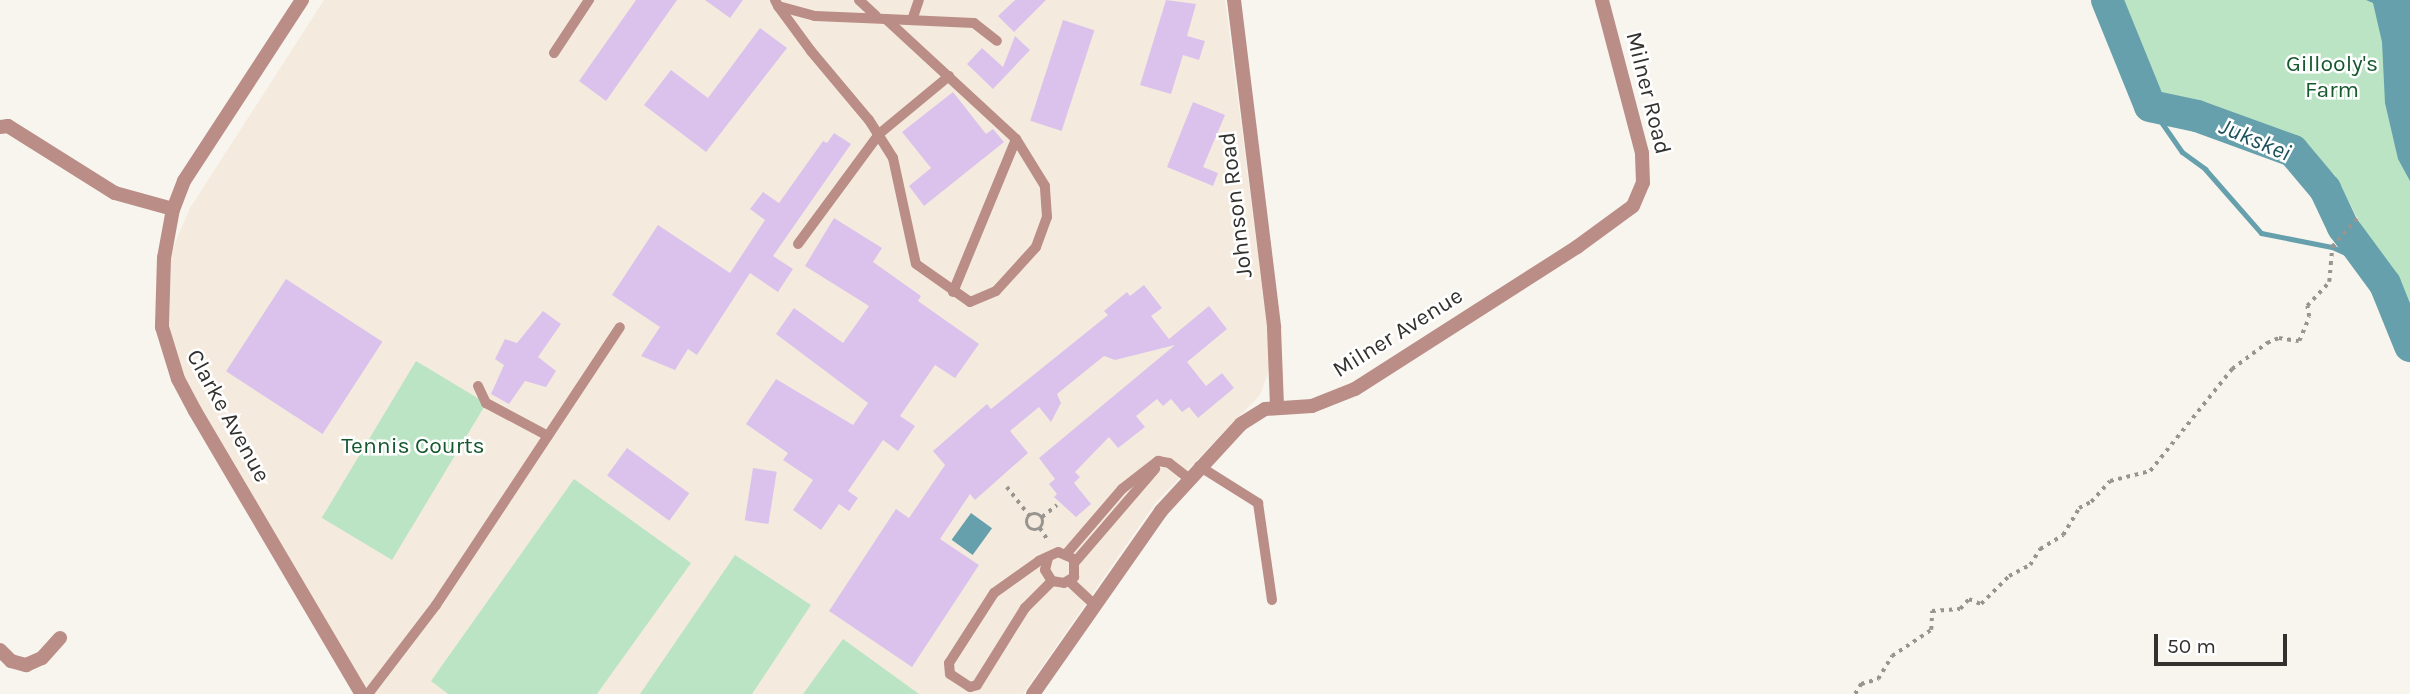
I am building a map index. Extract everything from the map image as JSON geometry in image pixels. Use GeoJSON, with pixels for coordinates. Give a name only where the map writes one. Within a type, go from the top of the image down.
{"type":"FeatureCollection","features":[{"type":"Feature","properties":{"kind":"street","name":"Clarke Avenue"},"geometry":{"type":"LineString","coordinates":[[302,0],[212,133],[173,209],[164,258],[162,327],[178,379],[362,694]]}},
{"type":"Feature","properties":{"kind":"street","name":"Johnson Road"},"geometry":{"type":"LineString","coordinates":[[1234,0],[1274,328],[1278,406]]}},
{"type":"Feature","properties":{"kind":"street","name":"Milner Road"},"geometry":{"type":"LineString","coordinates":[[1602,0],[1642,153],[1638,197]]}},
{"type":"Feature","properties":{"kind":"street"},"geometry":{"type":"LineString","coordinates":[[0,127],[8,126],[115,193],[173,209]]}},
{"type":"Feature","properties":{"kind":"street","name":"Milner Avenue"},"geometry":{"type":"LineString","coordinates":[[1033,694],[1188,478],[1247,420],[1278,406],[1312,406],[1355,389],[1623,217],[1638,197]]}},
{"type":"Feature","properties":{"kind":"street"},"geometry":{"type":"LineString","coordinates":[[0,650],[11,661],[26,665],[42,658],[60,638]]}},
{"type":"Feature","properties":{"kind":"lane"},"geometry":{"type":"LineString","coordinates":[[554,53],[589,0]]}},
{"type":"Feature","properties":{"kind":"lane"},"geometry":{"type":"LineString","coordinates":[[776,3],[879,134],[893,158],[916,264],[970,302],[986,296],[1036,247],[1046,217],[1045,186],[1016,139],[949,76],[859,0]]}},
{"type":"Feature","properties":{"kind":"lane"},"geometry":{"type":"LineString","coordinates":[[912,20],[919,0]]}},
{"type":"Feature","properties":{"kind":"lane"},"geometry":{"type":"LineString","coordinates":[[776,3],[815,16],[974,23],[998,41]]}},
{"type":"Feature","properties":{"kind":"lane"},"geometry":{"type":"LineString","coordinates":[[798,243],[879,134],[949,76]]}},
{"type":"Feature","properties":{"kind":"lane"},"geometry":{"type":"LineString","coordinates":[[953,292],[1016,139]]}},
{"type":"Feature","properties":{"kind":"lane"},"geometry":{"type":"LineString","coordinates":[[368,694],[429,616],[620,327]]}},
{"type":"Feature","properties":{"kind":"lane"},"geometry":{"type":"LineString","coordinates":[[478,386],[486,402],[548,436]]}},
{"type":"Feature","properties":{"kind":"lane"},"geometry":{"type":"LineString","coordinates":[[1067,553],[1122,489],[1158,461],[1165,461],[1188,478]]}},
{"type":"Feature","properties":{"kind":"lane"},"geometry":{"type":"LineString","coordinates":[[1075,562],[1165,461]]}},
{"type":"Feature","properties":{"kind":"lane"},"geometry":{"type":"LineString","coordinates":[[1198,466],[1258,503],[1272,600]]}},
{"type":"Feature","properties":{"kind":"lane"},"geometry":{"type":"LineString","coordinates":[[1069,581],[1076,571],[1075,562],[1067,553],[1058,552],[990,597],[949,663],[950,674],[970,687],[977,685],[1025,608],[1052,580],[1069,581],[1095,605]]}},
{"type":"Feature","properties":{"kind":"lane"},"geometry":{"type":"LineString","coordinates":[[1048,558],[1045,570],[1052,580]]}},
{"type":"Feature","properties":{"kind":"path"},"geometry":{"type":"LineString","coordinates":[[1855,694],[1861,684],[1878,679],[1892,656],[1931,630],[1932,611],[1959,609],[1969,599],[1981,604],[2005,584],[2009,576],[2030,565],[2040,549],[2063,535],[2078,508],[2091,502],[2110,481],[2151,471],[2232,369],[2278,338],[2300,341],[2309,317],[2307,306],[2329,282],[2332,247],[2358,217]]}},
{"type":"Feature","properties":{"kind":"path"},"geometry":{"type":"LineString","coordinates":[[1007,487],[1030,516],[1042,517],[1057,505]]}},
{"type":"Feature","properties":{"kind":"path"},"geometry":{"type":"LineString","coordinates":[[1030,516],[1028,524],[1033,530],[1043,525],[1042,517]]}},
{"type":"Feature","properties":{"kind":"shaded area"},"geometry":{"type":"Polygon","coordinates":[[[324,0],[1225,0],[1268,333],[1270,367],[1260,395],[1156,502],[1023,694],[358,694],[178,372],[169,340],[171,252],[190,208],[324,0]]]}},
{"type":"Feature","properties":{"kind":"green space","name":"Gillooly's Farm"},"geometry":{"type":"Polygon","coordinates":[[[2121,0],[2410,0],[2410,320],[2335,175],[2304,148],[2191,110],[2164,95],[2148,71],[2121,0]]]}},
{"type":"Feature","properties":{"kind":"green space","name":"Tennis Courts"},"geometry":{"type":"Polygon","coordinates":[[[416,361],[486,403],[392,560],[322,518],[416,361]]]}},
{"type":"Feature","properties":{"kind":"green space"},"geometry":{"type":"Polygon","coordinates":[[[574,479],[691,563],[597,694],[448,694],[431,681],[574,479]]]}},
{"type":"Feature","properties":{"kind":"green space"},"geometry":{"type":"Polygon","coordinates":[[[735,555],[811,605],[752,694],[640,694],[735,555]]]}},
{"type":"Feature","properties":{"kind":"green space"},"geometry":{"type":"Polygon","coordinates":[[[843,639],[919,694],[803,694],[843,639]]]}},
{"type":"Feature","properties":{"kind":"water"},"geometry":{"type":"Polygon","coordinates":[[[2366,0],[2410,0],[2410,181],[2398,159],[2385,103],[2382,42],[2373,3],[2366,0]]]}},
{"type":"Feature","properties":{"kind":"water"},"geometry":{"type":"Polygon","coordinates":[[[971,513],[992,528],[973,555],[952,540],[971,513]]]}},
{"type":"Feature","properties":{"kind":"building"},"geometry":{"type":"Polygon","coordinates":[[[636,0],[677,0],[606,101],[579,81],[636,0]]]}},
{"type":"Feature","properties":{"kind":"building"},"geometry":{"type":"Polygon","coordinates":[[[705,0],[743,0],[730,18],[705,0]]]}},
{"type":"Feature","properties":{"kind":"building"},"geometry":{"type":"Polygon","coordinates":[[[1015,0],[1046,0],[1014,32],[998,16],[1015,0]]]}},
{"type":"Feature","properties":{"kind":"building"},"geometry":{"type":"Polygon","coordinates":[[[1166,0],[1196,4],[1187,36],[1205,41],[1199,60],[1183,55],[1171,94],[1140,85],[1166,0]]]}},
{"type":"Feature","properties":{"kind":"building"},"geometry":{"type":"Polygon","coordinates":[[[1063,20],[1094,30],[1062,131],[1030,121],[1063,20]]]}},
{"type":"Feature","properties":{"kind":"building"},"geometry":{"type":"Polygon","coordinates":[[[760,28],[787,48],[706,152],[644,105],[671,70],[708,98],[760,28]]]}},
{"type":"Feature","properties":{"kind":"building"},"geometry":{"type":"Polygon","coordinates":[[[1015,36],[1030,50],[993,89],[967,64],[982,48],[1003,67],[1015,36]]]}},
{"type":"Feature","properties":{"kind":"building"},"geometry":{"type":"Polygon","coordinates":[[[953,92],[986,134],[993,129],[1004,142],[924,206],[909,186],[931,168],[902,132],[953,92]]]}},
{"type":"Feature","properties":{"kind":"building"},"geometry":{"type":"Polygon","coordinates":[[[1193,102],[1225,115],[1203,167],[1218,173],[1213,186],[1167,167],[1193,102]]]}},
{"type":"Feature","properties":{"kind":"building"},"geometry":{"type":"Polygon","coordinates":[[[834,133],[851,144],[773,256],[793,269],[778,292],[750,273],[697,355],[688,349],[675,370],[641,356],[660,327],[612,295],[658,225],[730,273],[765,220],[750,209],[763,192],[779,203],[823,141],[827,143],[834,133]]]}},
{"type":"Feature","properties":{"kind":"building"},"geometry":{"type":"Polygon","coordinates":[[[834,218],[882,248],[873,262],[921,296],[918,301],[979,344],[955,378],[935,365],[900,416],[915,426],[898,451],[883,440],[848,491],[858,498],[849,511],[839,504],[821,530],[793,510],[813,480],[783,460],[788,453],[746,424],[776,379],[853,425],[868,403],[776,334],[794,308],[843,343],[869,306],[805,266],[834,218]]]}},
{"type":"Feature","properties":{"kind":"building"},"geometry":{"type":"Polygon","coordinates":[[[286,279],[382,342],[323,434],[226,371],[286,279]]]}},
{"type":"Feature","properties":{"kind":"building"},"geometry":{"type":"Polygon","coordinates":[[[1144,285],[1162,308],[1151,316],[1169,339],[1209,306],[1227,329],[1187,362],[1206,386],[1222,373],[1234,388],[1198,418],[1189,407],[1182,412],[1171,399],[1163,406],[1157,399],[1136,416],[1145,427],[1118,448],[1109,437],[1075,472],[1080,477],[1074,483],[1091,504],[1076,517],[1054,497],[1057,494],[1049,484],[1055,479],[1039,458],[1175,345],[1115,360],[1104,356],[1057,394],[1061,403],[1051,422],[1039,407],[1010,431],[1028,453],[975,500],[970,494],[940,539],[979,565],[912,667],[829,611],[896,509],[909,518],[945,465],[933,451],[987,404],[991,409],[1108,315],[1104,311],[1127,292],[1130,296],[1144,285]]]}},
{"type":"Feature","properties":{"kind":"building"},"geometry":{"type":"Polygon","coordinates":[[[543,311],[561,324],[538,357],[556,371],[546,387],[525,381],[509,404],[491,394],[504,365],[495,359],[505,339],[517,343],[543,311]]]}},
{"type":"Feature","properties":{"kind":"building"},"geometry":{"type":"Polygon","coordinates":[[[627,448],[689,493],[669,521],[607,476],[627,448]]]}},
{"type":"Feature","properties":{"kind":"building"},"geometry":{"type":"Polygon","coordinates":[[[753,468],[777,472],[768,524],[745,520],[753,468]]]}},
{"type":"Feature","properties":{"kind":"waterway","name":"Jukskei"},"geometry":{"type":"LineString","coordinates":[[2107,0],[2150,106],[2197,116],[2293,151],[2325,189],[2343,227],[2385,284],[2410,346]]}},
{"type":"Feature","properties":{"kind":"waterway"},"geometry":{"type":"LineString","coordinates":[[2150,106],[2182,152],[2205,169],[2261,233],[2332,247],[2364,261],[2385,284]]}}]}
